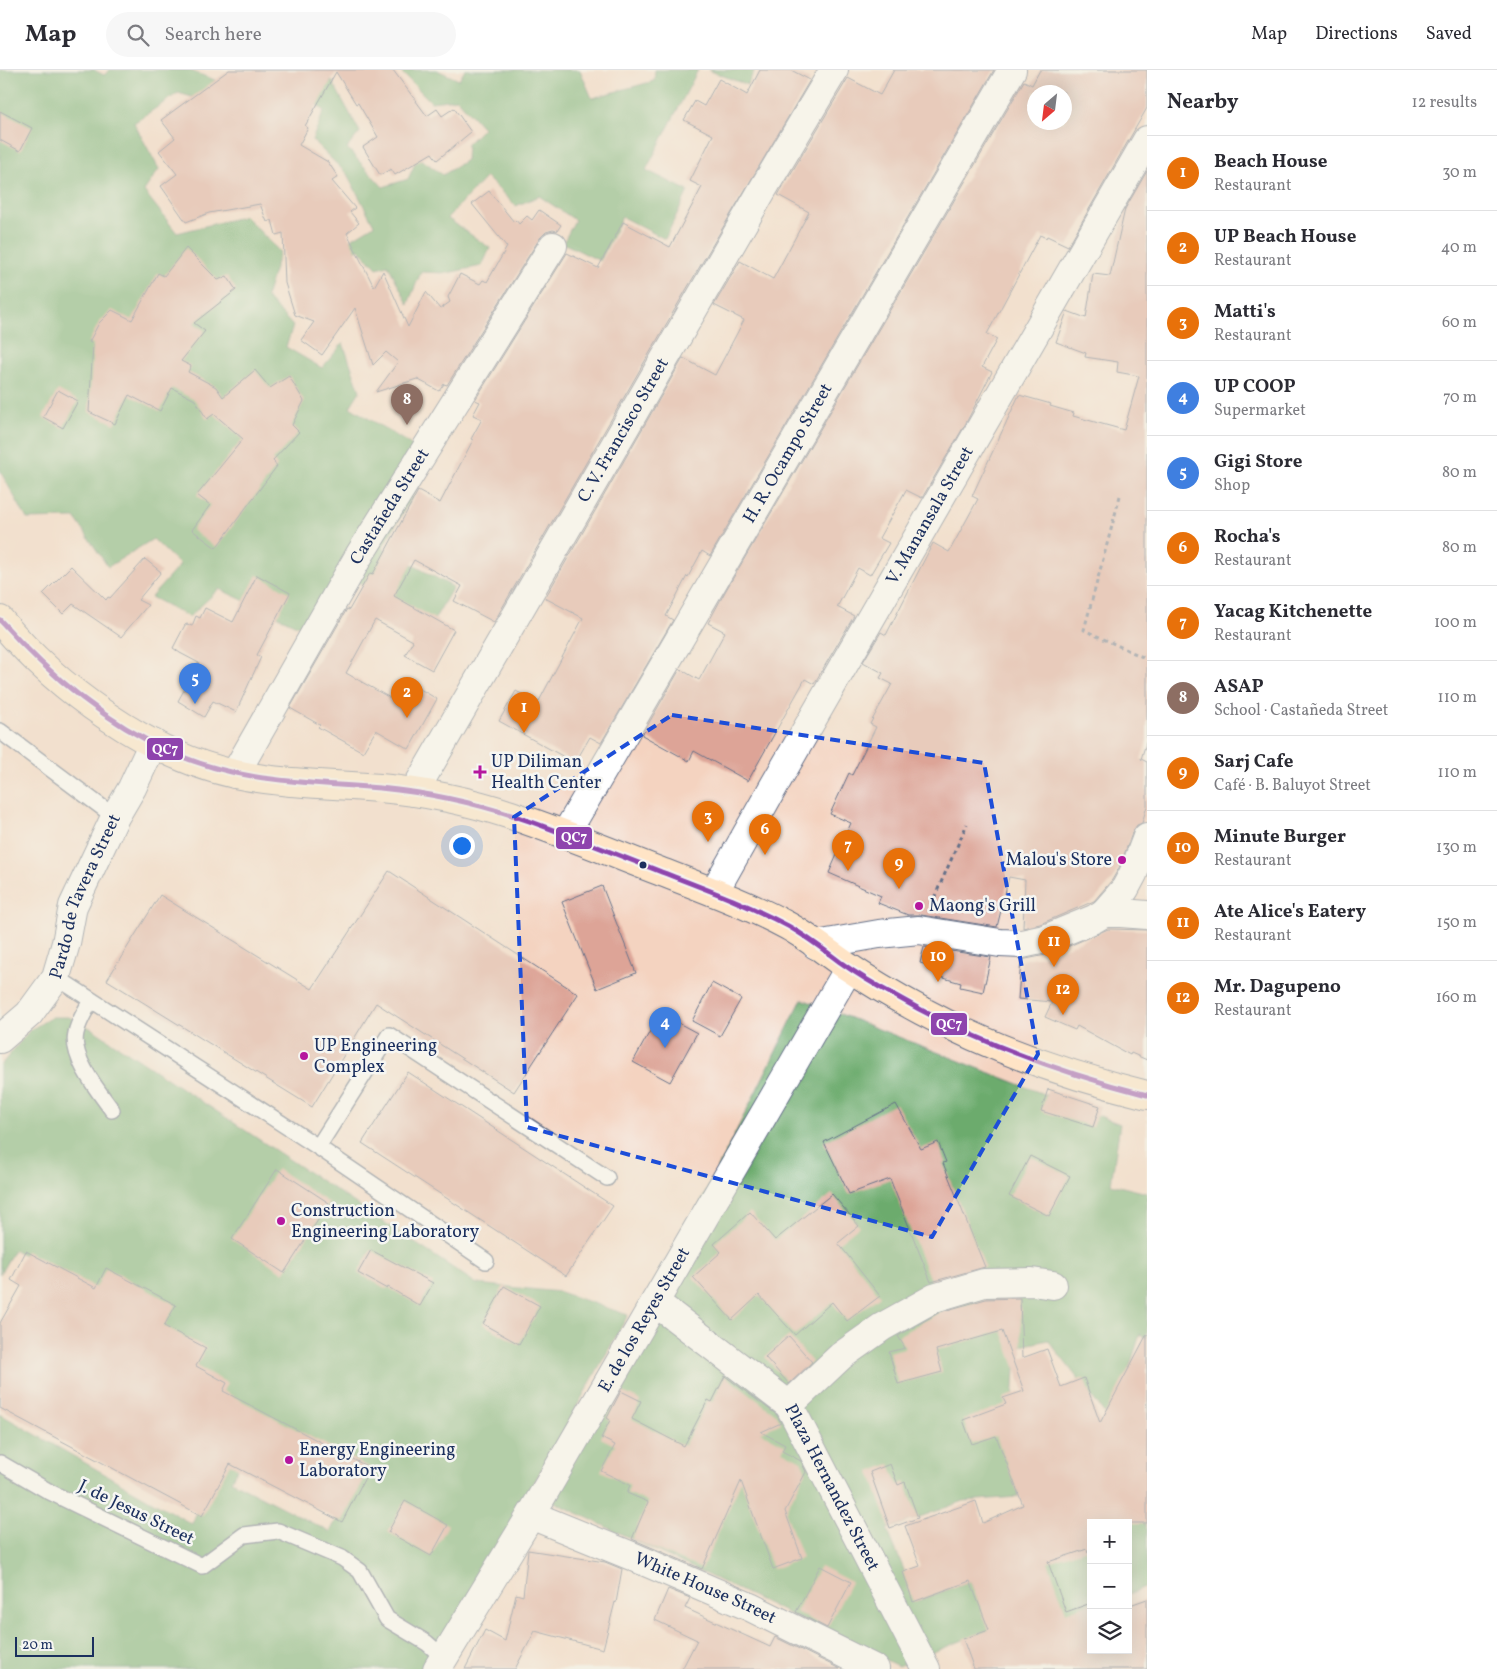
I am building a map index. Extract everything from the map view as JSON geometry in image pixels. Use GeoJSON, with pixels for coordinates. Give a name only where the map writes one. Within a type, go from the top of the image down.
{"type":"FeatureCollection","features":[{"type":"Feature","properties":{"kind":"main road"},"geometry":{"type":"LineString","coordinates":[[0,620],[46,668],[89,703],[154,743],[204,765],[235,774],[263,779],[414,792],[450,798],[510,815],[714,892],[790,927],[850,968],[924,1012],[978,1038],[1031,1060],[1095,1082],[1147,1095]]}},
{"type":"Feature","properties":{"kind":"street","name":"C. V. Francisco Street"},"geometry":{"type":"LineString","coordinates":[[414,792],[763,189],[834,70]]}},
{"type":"Feature","properties":{"kind":"street","name":"H. R. Ocampo Street"},"geometry":{"type":"LineString","coordinates":[[564,835],[1012,70]]}},
{"type":"Feature","properties":{"kind":"street","name":"V. Manansala Street"},"geometry":{"type":"LineString","coordinates":[[714,892],[1147,140]]}},
{"type":"Feature","properties":{"kind":"street","name":"Castañeda Street"},"geometry":{"type":"LineString","coordinates":[[235,774],[360,554],[553,246]]}},
{"type":"Feature","properties":{"kind":"street","name":"Pardo de Tavera Street"},"geometry":{"type":"LineString","coordinates":[[0,1039],[29,1014],[56,977],[66,943],[73,906],[115,817],[132,788],[154,743]]}},
{"type":"Feature","properties":{"kind":"street"},"geometry":{"type":"LineString","coordinates":[[816,945],[879,934],[919,930],[1000,943],[1022,944],[1045,939],[1104,913],[1124,889],[1133,874],[1147,837]]}},
{"type":"Feature","properties":{"kind":"street"},"geometry":{"type":"LineString","coordinates":[[1104,913],[1147,915]]}},
{"type":"Feature","properties":{"kind":"street","name":"E. de los Reyes Street"},"geometry":{"type":"LineString","coordinates":[[440,1663],[530,1515],[850,968]]}},
{"type":"Feature","properties":{"kind":"street"},"geometry":{"type":"LineString","coordinates":[[789,1405],[841,1356],[882,1327],[934,1298],[984,1283],[1032,1282],[1053,1285]]}},
{"type":"Feature","properties":{"kind":"street","name":"Plaza Hernandez Street"},"geometry":{"type":"LineString","coordinates":[[655,1302],[789,1405],[926,1669]]}},
{"type":"Feature","properties":{"kind":"street","name":"White House Street"},"geometry":{"type":"LineString","coordinates":[[530,1515],[750,1607],[875,1669]]}},
{"type":"Feature","properties":{"kind":"lane"},"geometry":{"type":"LineString","coordinates":[[0,731],[115,817]]}},
{"type":"Feature","properties":{"kind":"lane"},"geometry":{"type":"LineString","coordinates":[[56,977],[318,1147],[486,1261]]}},
{"type":"Feature","properties":{"kind":"lane"},"geometry":{"type":"LineString","coordinates":[[91,1000],[76,1033],[76,1047],[85,1073],[112,1110]]}},
{"type":"Feature","properties":{"kind":"lane"},"geometry":{"type":"LineString","coordinates":[[318,1147],[388,1035],[607,1178]]}},
{"type":"Feature","properties":{"kind":"lane","name":"J. de Jesus Street"},"geometry":{"type":"LineString","coordinates":[[0,1463],[50,1492],[202,1566],[244,1535],[278,1531],[342,1558],[360,1571],[387,1619],[427,1643],[440,1663]]}},
{"type":"Feature","properties":{"kind":"path"},"geometry":{"type":"LineString","coordinates":[[1120,496],[1084,630],[1147,659]]}},
{"type":"Feature","properties":{"kind":"path"},"geometry":{"type":"LineString","coordinates":[[919,930],[967,824]]}},
{"type":"Feature","properties":{"kind":"highlighted area"},"geometry":{"type":"Polygon","coordinates":[[[672,715],[984,763],[1038,1054],[932,1237],[527,1127],[514,817],[672,715]]]}},
{"type":"Feature","properties":{"kind":"shaded area"},"geometry":{"type":"Polygon","coordinates":[[[0,70],[1147,70],[1147,1669],[0,1669],[0,70]]]}},
{"type":"Feature","properties":{"kind":"green space"},"geometry":{"type":"Polygon","coordinates":[[[0,70],[94,70],[104,75],[110,70],[188,70],[215,80],[199,99],[178,93],[134,123],[159,169],[144,191],[177,233],[245,216],[280,252],[266,297],[293,326],[286,347],[322,368],[343,343],[360,391],[350,407],[434,459],[382,548],[453,587],[434,620],[340,573],[305,629],[219,589],[189,617],[151,597],[180,565],[153,539],[108,567],[75,518],[27,519],[0,471],[0,70]]]}},
{"type":"Feature","properties":{"kind":"green space"},"geometry":{"type":"Polygon","coordinates":[[[399,70],[437,70],[459,80],[465,70],[580,70],[592,98],[654,81],[655,70],[698,70],[646,170],[688,191],[665,239],[622,217],[600,261],[563,243],[575,220],[539,196],[516,206],[486,177],[447,218],[490,248],[482,266],[447,273],[421,272],[408,304],[388,265],[377,268],[359,249],[343,255],[341,245],[374,225],[347,174],[312,140],[324,111],[309,97],[332,81],[360,132],[347,148],[383,187],[408,179],[418,157],[443,175],[466,160],[467,144],[483,128],[457,99],[431,102],[399,70]]]}},
{"type":"Feature","properties":{"kind":"green space"},"geometry":{"type":"Polygon","coordinates":[[[708,70],[755,70],[747,85],[708,70]]]}},
{"type":"Feature","properties":{"kind":"green space"},"geometry":{"type":"Polygon","coordinates":[[[802,999],[1120,1124],[1111,1184],[1147,1193],[1147,1338],[1140,1334],[1112,1423],[1048,1340],[1016,1347],[1012,1428],[1018,1497],[964,1501],[887,1529],[917,1601],[970,1581],[991,1629],[898,1666],[552,1501],[802,999]]]}},
{"type":"Feature","properties":{"kind":"green space"},"geometry":{"type":"Polygon","coordinates":[[[52,1017],[69,1017],[94,1030],[477,1284],[560,1292],[628,1315],[430,1669],[0,1669],[0,1414],[192,1524],[213,1472],[153,1317],[14,1250],[0,1274],[0,1066],[30,1030],[52,1017]],[[264,1419],[231,1481],[330,1532],[361,1472],[264,1419]]]}},
{"type":"Feature","properties":{"kind":"green space"},"geometry":{"type":"Polygon","coordinates":[[[1124,1482],[1147,1529],[1147,1587],[1132,1593],[1132,1519],[1087,1519],[1087,1613],[1047,1630],[1022,1551],[1124,1482]]]}},
{"type":"Feature","properties":{"kind":"building"},"geometry":{"type":"Polygon","coordinates":[[[229,70],[393,70],[427,116],[437,109],[442,116],[454,108],[471,132],[437,160],[432,153],[395,175],[391,169],[380,175],[363,147],[378,137],[358,103],[356,104],[336,72],[305,126],[308,128],[299,145],[328,162],[338,177],[332,181],[355,208],[350,212],[359,223],[347,233],[374,287],[383,271],[408,327],[426,292],[440,309],[450,302],[448,297],[460,274],[480,284],[483,280],[487,282],[507,247],[472,204],[489,191],[514,222],[516,220],[519,224],[527,216],[532,220],[539,210],[561,225],[557,231],[546,232],[540,238],[447,385],[444,384],[439,391],[417,379],[376,392],[398,362],[386,352],[373,365],[355,308],[322,355],[301,340],[314,322],[295,315],[285,283],[283,233],[276,235],[272,220],[267,222],[260,204],[209,213],[186,222],[161,186],[177,174],[159,151],[175,138],[161,120],[229,70]]]}},
{"type":"Feature","properties":{"kind":"building"},"geometry":{"type":"Polygon","coordinates":[[[760,70],[791,70],[810,80],[494,622],[454,601],[462,586],[414,560],[394,596],[454,630],[432,670],[405,655],[413,641],[375,620],[346,673],[397,702],[408,682],[437,699],[409,749],[376,730],[363,752],[318,727],[320,725],[290,708],[347,609],[349,610],[370,573],[373,574],[418,491],[440,503],[482,419],[473,415],[480,402],[475,400],[567,253],[598,268],[623,222],[670,247],[702,187],[690,181],[713,135],[684,120],[695,101],[704,106],[719,79],[747,95],[760,70]]]}},
{"type":"Feature","properties":{"kind":"building"},"geometry":{"type":"Polygon","coordinates":[[[894,70],[994,70],[710,556],[702,551],[687,576],[666,616],[673,620],[601,743],[590,737],[575,763],[499,721],[516,691],[538,703],[583,618],[545,598],[683,358],[715,375],[744,320],[714,305],[740,261],[773,279],[809,212],[778,195],[848,78],[880,95],[894,70]]]}},
{"type":"Feature","properties":{"kind":"building"},"geometry":{"type":"Polygon","coordinates":[[[1040,70],[1147,70],[1147,108],[1068,246],[1047,236],[1046,238],[1040,235],[987,334],[997,339],[982,367],[992,372],[966,423],[922,498],[906,490],[879,538],[889,543],[870,575],[858,568],[837,607],[854,616],[814,684],[805,679],[748,781],[694,751],[689,761],[642,735],[680,669],[699,680],[725,632],[708,623],[1024,81],[1032,85],[1040,70]]]}},
{"type":"Feature","properties":{"kind":"building"},"geometry":{"type":"Polygon","coordinates":[[[0,111],[32,128],[20,151],[0,140],[0,111]]]}},
{"type":"Feature","properties":{"kind":"building"},"geometry":{"type":"Polygon","coordinates":[[[1147,171],[1147,740],[1141,759],[1147,762],[1147,806],[1142,823],[1137,825],[1133,831],[1119,868],[1112,880],[1094,901],[1040,924],[1023,928],[1025,880],[1009,877],[997,927],[921,915],[908,915],[878,903],[881,896],[829,873],[851,823],[830,814],[849,773],[852,775],[876,727],[870,724],[892,684],[880,678],[883,673],[863,662],[881,632],[886,635],[933,543],[949,552],[978,499],[972,496],[1019,395],[1051,404],[1050,406],[1074,413],[1073,416],[1124,430],[1139,376],[1117,372],[1118,362],[1085,357],[1086,353],[1056,342],[1067,311],[1086,318],[1093,274],[1110,276],[1125,209],[1147,171]]]}},
{"type":"Feature","properties":{"kind":"building"},"geometry":{"type":"Polygon","coordinates":[[[186,248],[218,280],[227,276],[236,290],[194,323],[205,331],[181,361],[191,366],[188,372],[216,387],[223,397],[255,370],[270,388],[289,376],[304,401],[292,425],[299,432],[273,460],[277,466],[216,548],[192,530],[210,505],[197,495],[243,439],[214,414],[207,419],[195,400],[172,388],[160,411],[129,395],[115,424],[89,412],[93,344],[89,342],[99,323],[112,310],[132,320],[158,273],[164,276],[186,248]]]}},
{"type":"Feature","properties":{"kind":"building"},"geometry":{"type":"Polygon","coordinates":[[[58,390],[78,401],[63,428],[43,417],[58,390]]]}},
{"type":"Feature","properties":{"kind":"building"},"geometry":{"type":"Polygon","coordinates":[[[145,559],[161,572],[138,600],[148,605],[121,637],[73,604],[63,614],[43,594],[71,566],[106,600],[108,597],[110,598],[145,559]]]}},
{"type":"Feature","properties":{"kind":"building"},"geometry":{"type":"Polygon","coordinates":[[[257,575],[290,593],[257,655],[261,657],[236,712],[213,701],[204,717],[178,701],[199,663],[173,648],[185,625],[192,626],[196,616],[200,618],[205,608],[233,622],[257,575]]]}},
{"type":"Feature","properties":{"kind":"building"},"geometry":{"type":"Polygon","coordinates":[[[389,871],[578,994],[514,1092],[376,1003],[312,1107],[107,980],[160,895],[312,989],[389,871]]]}},
{"type":"Feature","properties":{"kind":"building"},"geometry":{"type":"Polygon","coordinates":[[[602,886],[636,973],[597,989],[562,902],[602,886]]]}},
{"type":"Feature","properties":{"kind":"building"},"geometry":{"type":"Polygon","coordinates":[[[1108,929],[1147,930],[1147,1060],[1131,1053],[1130,1055],[1077,1026],[1075,1030],[1045,1017],[1052,1002],[1018,999],[1021,960],[1051,954],[1108,929]]]}},
{"type":"Feature","properties":{"kind":"building"},"geometry":{"type":"Polygon","coordinates":[[[924,947],[991,957],[983,992],[960,987],[961,983],[940,977],[942,969],[920,963],[924,947]]]}},
{"type":"Feature","properties":{"kind":"building"},"geometry":{"type":"Polygon","coordinates":[[[712,983],[741,999],[720,1036],[692,1021],[712,983]]]}},
{"type":"Feature","properties":{"kind":"building"},"geometry":{"type":"Polygon","coordinates":[[[660,1013],[697,1033],[670,1082],[633,1062],[660,1013]]]}},
{"type":"Feature","properties":{"kind":"building"},"geometry":{"type":"Polygon","coordinates":[[[408,1072],[613,1206],[566,1276],[362,1143],[408,1072]]]}},
{"type":"Feature","properties":{"kind":"building"},"geometry":{"type":"Polygon","coordinates":[[[1048,1089],[1100,1106],[1093,1127],[1041,1111],[1048,1089]]]}},
{"type":"Feature","properties":{"kind":"building"},"geometry":{"type":"Polygon","coordinates":[[[896,1104],[921,1149],[938,1142],[946,1162],[943,1163],[985,1267],[931,1282],[890,1179],[849,1194],[824,1142],[896,1104]]]}},
{"type":"Feature","properties":{"kind":"building"},"geometry":{"type":"Polygon","coordinates":[[[1030,1156],[1070,1176],[1049,1216],[1009,1196],[1030,1156]]]}},
{"type":"Feature","properties":{"kind":"building","name":"Construction Engineering Laboratory"},"geometry":{"type":"Polygon","coordinates":[[[277,1169],[329,1203],[284,1273],[232,1239],[277,1169]]]}},
{"type":"Feature","properties":{"kind":"building"},"geometry":{"type":"Polygon","coordinates":[[[832,1194],[859,1226],[838,1243],[880,1296],[847,1321],[832,1302],[795,1335],[759,1295],[732,1320],[693,1277],[721,1252],[714,1244],[750,1212],[775,1240],[832,1194]]]}},
{"type":"Feature","properties":{"kind":"building"},"geometry":{"type":"Polygon","coordinates":[[[371,1250],[433,1283],[420,1306],[388,1287],[387,1289],[358,1273],[371,1250]]]}},
{"type":"Feature","properties":{"kind":"building"},"geometry":{"type":"Polygon","coordinates":[[[26,1251],[96,1288],[106,1268],[176,1305],[164,1326],[206,1348],[196,1366],[227,1383],[223,1391],[370,1468],[342,1522],[230,1464],[202,1516],[0,1408],[0,1323],[21,1286],[11,1280],[26,1251]]]}},
{"type":"Feature","properties":{"kind":"building"},"geometry":{"type":"Polygon","coordinates":[[[504,1286],[540,1306],[519,1344],[483,1324],[504,1286]]]}},
{"type":"Feature","properties":{"kind":"building"},"geometry":{"type":"Polygon","coordinates":[[[1020,1298],[1022,1358],[1047,1349],[1061,1387],[1084,1378],[1100,1423],[1147,1334],[1147,1523],[1132,1523],[1132,1519],[1087,1519],[1087,1549],[1048,1562],[1066,1612],[1087,1604],[1087,1654],[1132,1654],[1132,1604],[1147,1599],[1147,1669],[974,1669],[963,1639],[989,1630],[970,1581],[913,1602],[903,1572],[920,1566],[905,1526],[976,1501],[983,1523],[1023,1505],[996,1436],[972,1444],[963,1420],[1006,1404],[1003,1398],[1024,1391],[1002,1331],[936,1350],[942,1372],[898,1384],[889,1352],[905,1348],[898,1336],[940,1312],[986,1299],[1020,1298]]]}},
{"type":"Feature","properties":{"kind":"building"},"geometry":{"type":"Polygon","coordinates":[[[789,1336],[812,1362],[789,1384],[765,1357],[789,1336]]]}},
{"type":"Feature","properties":{"kind":"building"},"geometry":{"type":"Polygon","coordinates":[[[725,1376],[777,1415],[781,1423],[761,1432],[785,1445],[782,1451],[801,1461],[806,1472],[785,1511],[802,1558],[773,1569],[741,1481],[702,1569],[632,1539],[648,1502],[627,1493],[630,1485],[601,1471],[615,1445],[601,1438],[610,1420],[607,1418],[621,1391],[641,1401],[632,1419],[684,1446],[708,1400],[712,1402],[725,1376]]]}},
{"type":"Feature","properties":{"kind":"building"},"geometry":{"type":"Polygon","coordinates":[[[890,1464],[898,1485],[905,1482],[918,1518],[890,1528],[870,1472],[890,1464]]]}},
{"type":"Feature","properties":{"kind":"building"},"geometry":{"type":"Polygon","coordinates":[[[405,1501],[448,1525],[431,1556],[388,1532],[405,1501]]]}},
{"type":"Feature","properties":{"kind":"building"},"geometry":{"type":"Polygon","coordinates":[[[528,1550],[605,1562],[622,1569],[616,1603],[603,1649],[535,1631],[515,1669],[465,1669],[485,1630],[505,1641],[516,1594],[523,1596],[528,1550]]]}},
{"type":"Feature","properties":{"kind":"building"},"geometry":{"type":"Polygon","coordinates":[[[820,1566],[851,1582],[827,1628],[796,1612],[820,1566]]]}},
{"type":"Feature","properties":{"kind":"building"},"geometry":{"type":"Polygon","coordinates":[[[668,1589],[690,1598],[685,1608],[770,1647],[775,1637],[840,1669],[682,1669],[697,1640],[655,1620],[668,1589]]]}},
{"type":"Feature","properties":{"kind":"transit line","name":"QC7"},"geometry":{"type":"LineString","coordinates":[[0,620],[37,659],[99,711],[145,739],[195,762],[247,775],[273,779],[418,793],[474,804],[529,821],[741,903],[788,926],[866,979],[924,1012],[985,1041],[1081,1076],[1147,1095]]}},
{"type":"Feature","properties":{"kind":"place","name":"ASAP"},"geometry":{"type":"Point","coordinates":[407,425]}},
{"type":"Feature","properties":{"kind":"place","name":"Gigi Store"},"geometry":{"type":"Point","coordinates":[195,704]}},
{"type":"Feature","properties":{"kind":"place","name":"UP Beach House"},"geometry":{"type":"Point","coordinates":[407,718]}},
{"type":"Feature","properties":{"kind":"place","name":"Beach House"},"geometry":{"type":"Point","coordinates":[524,733]}},
{"type":"Feature","properties":{"kind":"place","name":"UP Diliman Health Center"},"geometry":{"type":"Point","coordinates":[480,772]}},
{"type":"Feature","properties":{"kind":"place","name":"Matti's"},"geometry":{"type":"Point","coordinates":[708,842]}},
{"type":"Feature","properties":{"kind":"place","name":"Rocha's"},"geometry":{"type":"Point","coordinates":[765,855]}},
{"type":"Feature","properties":{"kind":"place","name":"Malou's Store"},"geometry":{"type":"Point","coordinates":[1122,860]}},
{"type":"Feature","properties":{"kind":"place","name":"Yacag Kitchenette"},"geometry":{"type":"Point","coordinates":[848,871]}},
{"type":"Feature","properties":{"kind":"place","name":"Sarj Cafe"},"geometry":{"type":"Point","coordinates":[899,889]}},
{"type":"Feature","properties":{"kind":"place","name":"Maong's Grill"},"geometry":{"type":"Point","coordinates":[919,906]}},
{"type":"Feature","properties":{"kind":"place","name":"Ate Alice's Eatery"},"geometry":{"type":"Point","coordinates":[1054,967]}},
{"type":"Feature","properties":{"kind":"place","name":"Minute Burger"},"geometry":{"type":"Point","coordinates":[938,982]}},
{"type":"Feature","properties":{"kind":"place","name":"Mr. Dagupeno"},"geometry":{"type":"Point","coordinates":[1063,1015]}},
{"type":"Feature","properties":{"kind":"place","name":"UP COOP"},"geometry":{"type":"Point","coordinates":[665,1048]}},
{"type":"Feature","properties":{"kind":"place","name":"UP Engineering Complex"},"geometry":{"type":"Point","coordinates":[304,1056]}},
{"type":"Feature","properties":{"kind":"place","name":"Construction Engineering Laboratory"},"geometry":{"type":"Point","coordinates":[281,1221]}},
{"type":"Feature","properties":{"kind":"place","name":"Energy Engineering Laboratory"},"geometry":{"type":"Point","coordinates":[289,1460]}}]}
